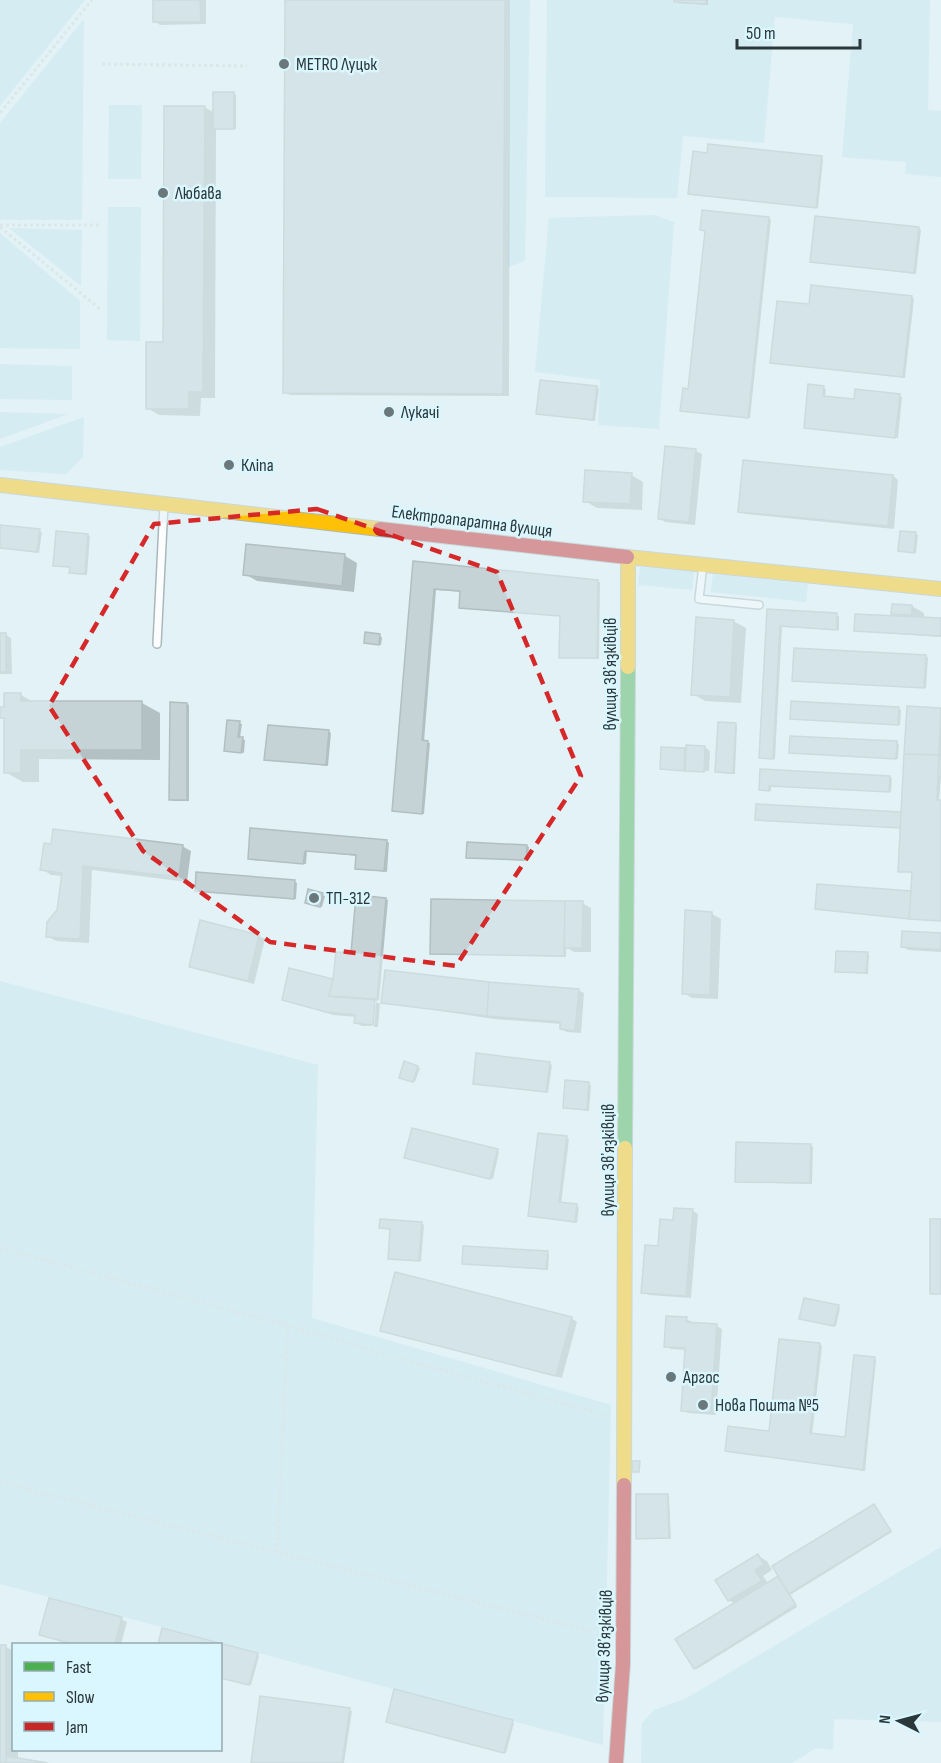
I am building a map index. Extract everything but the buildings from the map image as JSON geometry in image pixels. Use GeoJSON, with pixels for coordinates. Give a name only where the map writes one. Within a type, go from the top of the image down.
{"type":"FeatureCollection","features":[{"type":"Feature","properties":{"kind":"street","name":"Електроапаратна вулиця"},"geometry":{"type":"LineString","coordinates":[[0,485],[628,557],[941,589]]}},
{"type":"Feature","properties":{"kind":"street","name":"вулиця Звʼязківців"},"geometry":{"type":"LineString","coordinates":[[616,1763],[623,1664],[628,557]]}},
{"type":"Feature","properties":{"kind":"lane"},"geometry":{"type":"LineString","coordinates":[[157,644],[164,504]]}},
{"type":"Feature","properties":{"kind":"lane"},"geometry":{"type":"LineString","coordinates":[[703,565],[699,600],[759,605]]}},
{"type":"Feature","properties":{"kind":"path"},"geometry":{"type":"LineString","coordinates":[[0,113],[92,0]]}},
{"type":"Feature","properties":{"kind":"path"},"geometry":{"type":"LineString","coordinates":[[102,64],[247,66]]}},
{"type":"Feature","properties":{"kind":"path"},"geometry":{"type":"LineString","coordinates":[[0,226],[101,225]]}},
{"type":"Feature","properties":{"kind":"path"},"geometry":{"type":"LineString","coordinates":[[0,226],[100,309]]}},
{"type":"Feature","properties":{"kind":"path"},"geometry":{"type":"LineString","coordinates":[[0,1248],[625,1421]]}},
{"type":"Feature","properties":{"kind":"path"},"geometry":{"type":"LineString","coordinates":[[277,1552],[288,1326]]}},
{"type":"Feature","properties":{"kind":"path"},"geometry":{"type":"LineString","coordinates":[[0,1482],[592,1631]]}},
{"type":"Feature","properties":{"kind":"highlighted area"},"geometry":{"type":"Polygon","coordinates":[[[317,509],[497,572],[581,776],[456,966],[270,942],[143,851],[49,706],[154,524],[317,509]]]}},
{"type":"Feature","properties":{"kind":"shaded area"},"geometry":{"type":"Polygon","coordinates":[[[0,0],[85,0],[0,106],[0,0]]]}},
{"type":"Feature","properties":{"kind":"shaded area"},"geometry":{"type":"Polygon","coordinates":[[[510,0],[530,0],[525,261],[508,267],[510,0]]]}},
{"type":"Feature","properties":{"kind":"shaded area"},"geometry":{"type":"Polygon","coordinates":[[[547,0],[930,0],[928,110],[941,111],[941,177],[905,174],[906,162],[842,157],[853,24],[775,17],[764,143],[683,136],[677,198],[545,197],[547,0]]]}},
{"type":"Feature","properties":{"kind":"shaded area"},"geometry":{"type":"Polygon","coordinates":[[[84,19],[82,220],[0,220],[0,123],[84,19]]]}},
{"type":"Feature","properties":{"kind":"shaded area"},"geometry":{"type":"Polygon","coordinates":[[[109,105],[142,105],[141,179],[108,179],[109,105]]]}},
{"type":"Feature","properties":{"kind":"shaded area"},"geometry":{"type":"Polygon","coordinates":[[[108,207],[141,207],[140,341],[107,340],[108,207]]]}},
{"type":"Feature","properties":{"kind":"shaded area"},"geometry":{"type":"Polygon","coordinates":[[[654,215],[674,222],[659,429],[598,425],[600,380],[535,372],[549,218],[654,215]]]}},
{"type":"Feature","properties":{"kind":"shaded area"},"geometry":{"type":"Polygon","coordinates":[[[9,228],[82,230],[81,286],[9,228]]]}},
{"type":"Feature","properties":{"kind":"shaded area"},"geometry":{"type":"Polygon","coordinates":[[[0,233],[80,301],[80,349],[0,348],[0,233]]]}},
{"type":"Feature","properties":{"kind":"shaded area"},"geometry":{"type":"Polygon","coordinates":[[[0,364],[72,366],[72,400],[0,399],[0,364]]]}},
{"type":"Feature","properties":{"kind":"shaded area"},"geometry":{"type":"Polygon","coordinates":[[[0,412],[68,414],[0,439],[0,412]]]}},
{"type":"Feature","properties":{"kind":"shaded area"},"geometry":{"type":"Polygon","coordinates":[[[84,417],[83,457],[66,474],[0,470],[0,447],[84,417]]]}},
{"type":"Feature","properties":{"kind":"shaded area"},"geometry":{"type":"Polygon","coordinates":[[[640,567],[694,572],[692,590],[638,585],[640,567]]]}},
{"type":"Feature","properties":{"kind":"shaded area"},"geometry":{"type":"Polygon","coordinates":[[[713,574],[808,584],[806,602],[711,592],[713,574]]]}},
{"type":"Feature","properties":{"kind":"shaded area"},"geometry":{"type":"Polygon","coordinates":[[[0,981],[318,1065],[312,1318],[611,1405],[603,1745],[0,1584],[0,981]]]}},
{"type":"Feature","properties":{"kind":"shaded area"},"geometry":{"type":"Polygon","coordinates":[[[941,1547],[941,1722],[834,1719],[833,1750],[816,1748],[792,1763],[641,1763],[642,1723],[654,1710],[685,1699],[941,1547]]]}},
{"type":"Feature","properties":{"kind":"traffic: fast"},"geometry":{"type":"LineString","coordinates":[[625,1148],[628,667]]}},
{"type":"Feature","properties":{"kind":"traffic: slow"},"geometry":{"type":"LineString","coordinates":[[0,485],[380,529]]}},
{"type":"Feature","properties":{"kind":"traffic: slow"},"geometry":{"type":"LineString","coordinates":[[627,557],[941,589]]}},
{"type":"Feature","properties":{"kind":"traffic: slow"},"geometry":{"type":"LineString","coordinates":[[628,557],[628,667]]}},
{"type":"Feature","properties":{"kind":"traffic: slow"},"geometry":{"type":"LineString","coordinates":[[624,1485],[625,1148]]}},
{"type":"Feature","properties":{"kind":"traffic: jam"},"geometry":{"type":"LineString","coordinates":[[380,529],[627,557]]}},
{"type":"Feature","properties":{"kind":"traffic: jam"},"geometry":{"type":"LineString","coordinates":[[616,1763],[623,1664],[624,1485]]}},
{"type":"Feature","properties":{"kind":"place","name":"METRO Луцьк"},"geometry":{"type":"Point","coordinates":[284,64]}},
{"type":"Feature","properties":{"kind":"place","name":"Любава"},"geometry":{"type":"Point","coordinates":[163,193]}},
{"type":"Feature","properties":{"kind":"place","name":"Лукачі"},"geometry":{"type":"Point","coordinates":[389,412]}},
{"type":"Feature","properties":{"kind":"place","name":"Кліпа"},"geometry":{"type":"Point","coordinates":[229,465]}},
{"type":"Feature","properties":{"kind":"place","name":"ТП-312"},"geometry":{"type":"Point","coordinates":[314,898]}},
{"type":"Feature","properties":{"kind":"place","name":"Аргос"},"geometry":{"type":"Point","coordinates":[671,1377]}},
{"type":"Feature","properties":{"kind":"place","name":"Нова Пошта №5"},"geometry":{"type":"Point","coordinates":[703,1405]}}]}
